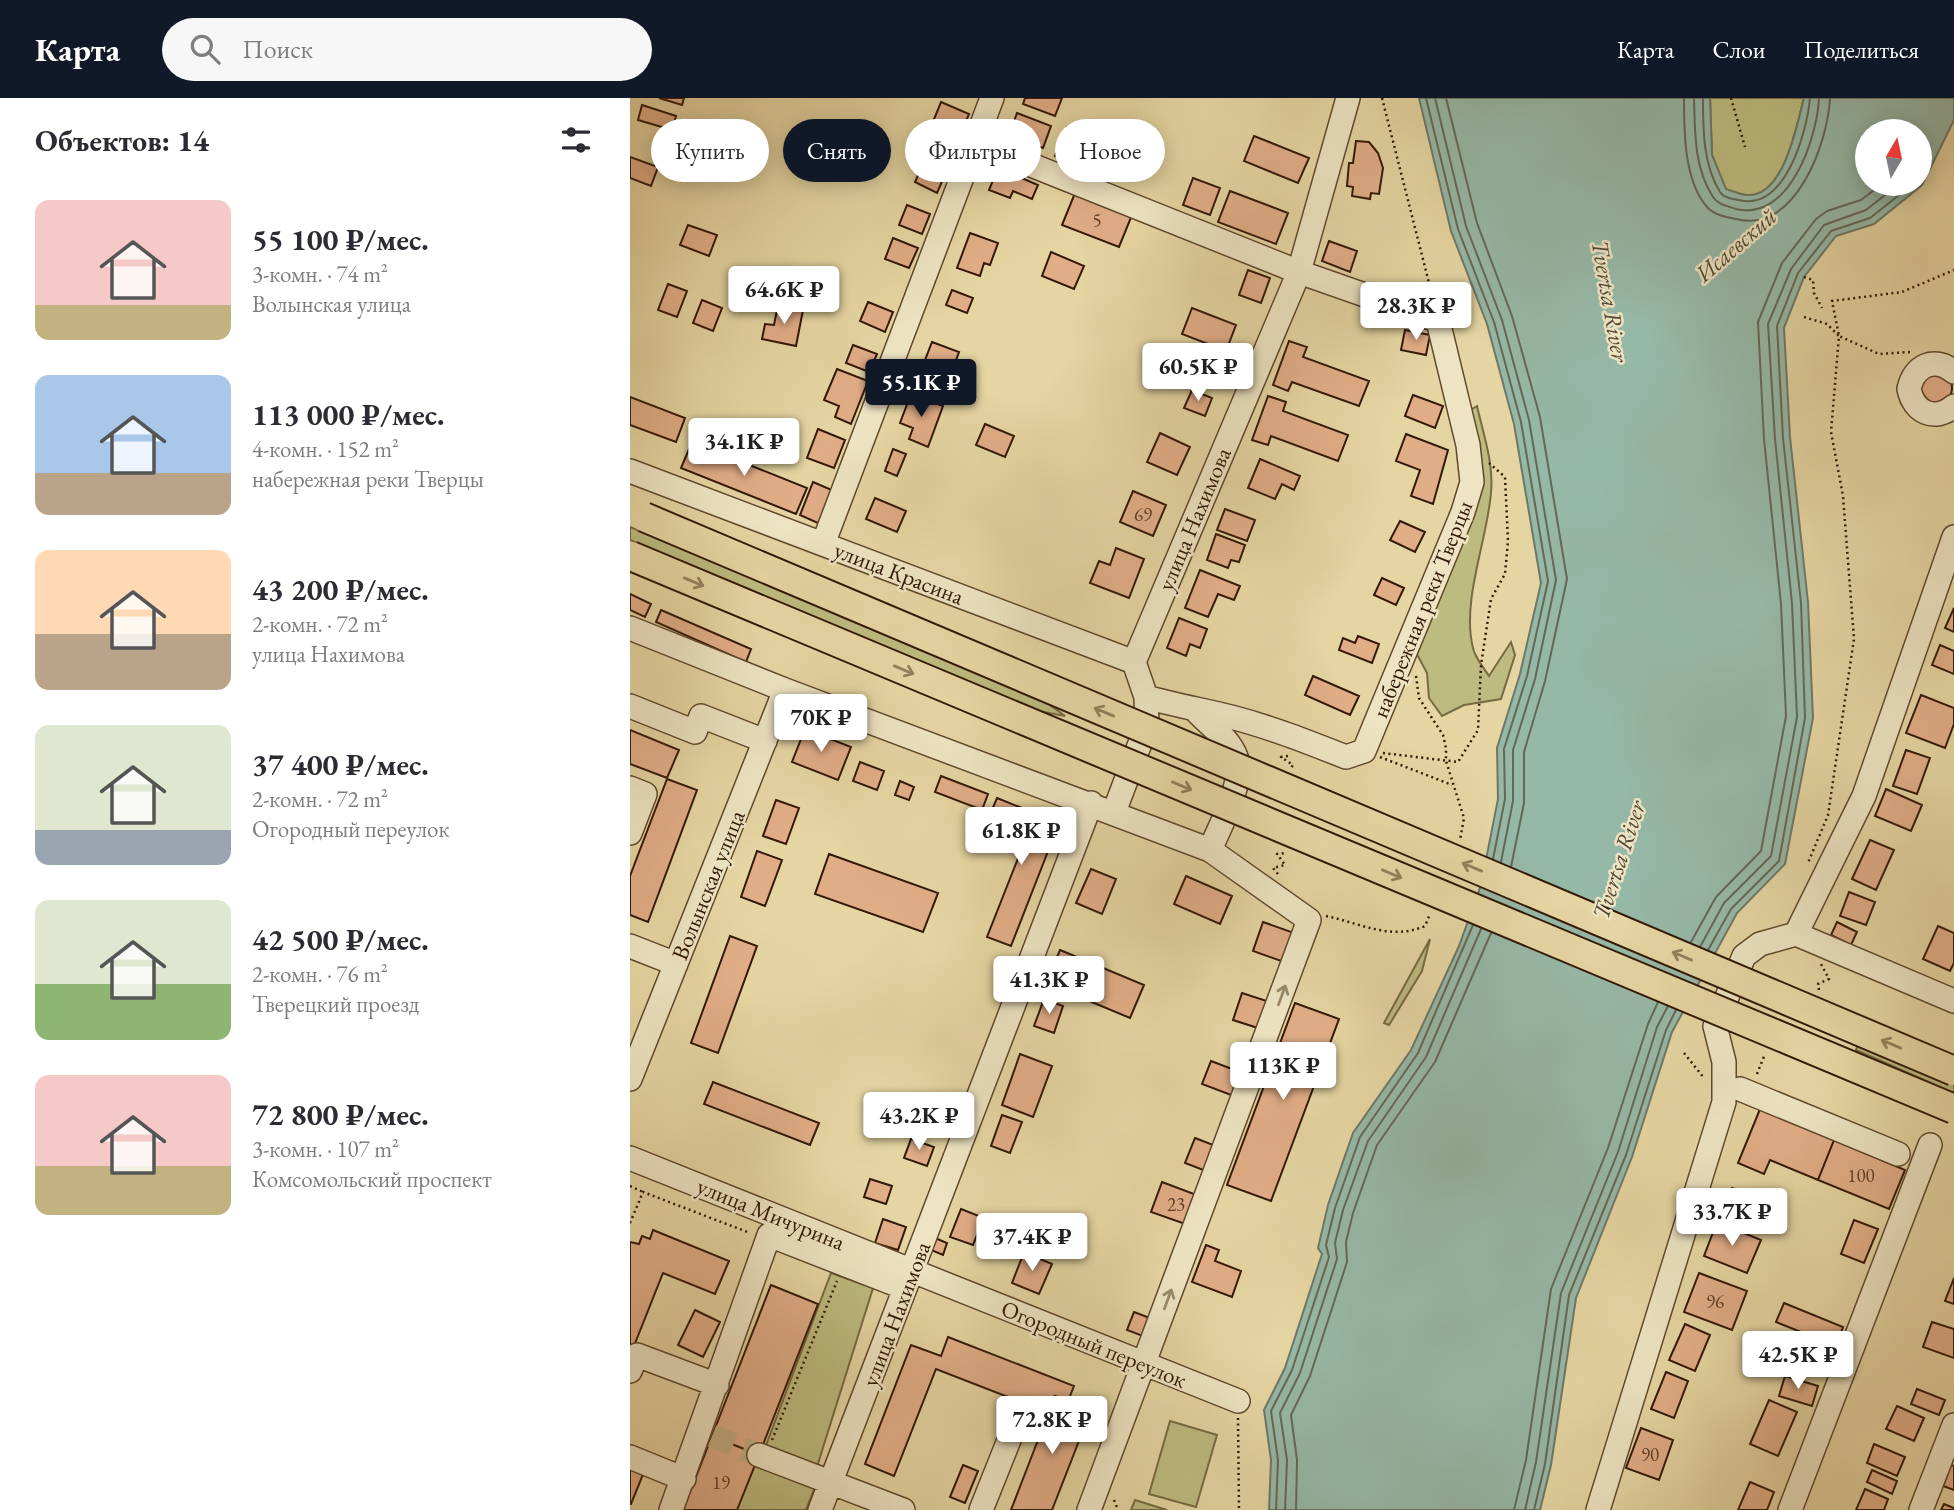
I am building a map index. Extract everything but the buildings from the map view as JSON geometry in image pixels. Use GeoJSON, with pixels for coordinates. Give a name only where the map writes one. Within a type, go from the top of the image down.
{"type":"FeatureCollection","features":[{"type":"Feature","properties":{"kind":"main road"},"geometry":{"type":"LineString","coordinates":[[644,517],[1954,1071]]}},
{"type":"Feature","properties":{"kind":"main road"},"geometry":{"type":"LineString","coordinates":[[631,556],[1954,1109]]}},
{"type":"Feature","properties":{"kind":"street"},"geometry":{"type":"LineString","coordinates":[[985,119],[992,98]]}},
{"type":"Feature","properties":{"kind":"street","name":"улица Нахимова"},"geometry":{"type":"LineString","coordinates":[[1134,662],[1299,272],[1348,98]]}},
{"type":"Feature","properties":{"kind":"street"},"geometry":{"type":"LineString","coordinates":[[1041,169],[1299,272],[1436,311]]}},
{"type":"Feature","properties":{"kind":"street"},"geometry":{"type":"LineString","coordinates":[[822,544],[961,182]]}},
{"type":"Feature","properties":{"kind":"street","name":"набережная реки Тверцы"},"geometry":{"type":"LineString","coordinates":[[1364,751],[1463,512],[1472,482],[1468,445],[1436,311]]}},
{"type":"Feature","properties":{"kind":"street"},"geometry":{"type":"LineString","coordinates":[[1954,372],[1945,365],[1925,365],[1916,371],[1909,389],[1916,407],[1925,413],[1944,413],[1954,406]]}},
{"type":"Feature","properties":{"kind":"street","name":"улица Красина"},"geometry":{"type":"LineString","coordinates":[[630,471],[1134,662]]}},
{"type":"Feature","properties":{"kind":"street"},"geometry":{"type":"LineString","coordinates":[[1796,934],[1864,796],[1954,537]]}},
{"type":"Feature","properties":{"kind":"street"},"geometry":{"type":"LineString","coordinates":[[630,628],[785,690],[1210,850],[1309,920],[1089,1510]]}},
{"type":"Feature","properties":{"kind":"street"},"geometry":{"type":"LineString","coordinates":[[1114,812],[1147,725],[1146,697],[1134,662]]}},
{"type":"Feature","properties":{"kind":"street","name":"Волынская улица"},"geometry":{"type":"LineString","coordinates":[[630,1079],[785,690]]}},
{"type":"Feature","properties":{"kind":"street"},"geometry":{"type":"LineString","coordinates":[[1146,697],[1197,712],[1242,720],[1346,757],[1364,751]]}},
{"type":"Feature","properties":{"kind":"street"},"geometry":{"type":"LineString","coordinates":[[630,706],[695,732],[701,716],[765,741]]}},
{"type":"Feature","properties":{"kind":"street"},"geometry":{"type":"LineString","coordinates":[[1197,712],[1224,738],[1237,758],[1238,781],[1210,850]]}},
{"type":"Feature","properties":{"kind":"street"},"geometry":{"type":"LineString","coordinates":[[630,788],[645,794],[630,833]]}},
{"type":"Feature","properties":{"kind":"street","name":"улица Нахимова"},"geometry":{"type":"LineString","coordinates":[[820,1510],[1091,803]]}},
{"type":"Feature","properties":{"kind":"street"},"geometry":{"type":"LineString","coordinates":[[1898,1154],[1740,1089],[1724,1062],[1715,1026],[1744,956],[1760,944],[1796,934],[1954,1001]]}},
{"type":"Feature","properties":{"kind":"street"},"geometry":{"type":"LineString","coordinates":[[630,946],[676,964]]}},
{"type":"Feature","properties":{"kind":"street"},"geometry":{"type":"LineString","coordinates":[[1598,1510],[1740,1089]]}},
{"type":"Feature","properties":{"kind":"street"},"geometry":{"type":"LineString","coordinates":[[1790,1510],[1930,1145]]}},
{"type":"Feature","properties":{"kind":"street","name":"улица Мичурина"},"geometry":{"type":"LineString","coordinates":[[630,1158],[788,1219],[908,1280]]}},
{"type":"Feature","properties":{"kind":"street"},"geometry":{"type":"LineString","coordinates":[[671,1510],[706,1434],[717,1385],[769,1235],[908,1280]]}},
{"type":"Feature","properties":{"kind":"street","name":"Огородный переулок"},"geometry":{"type":"LineString","coordinates":[[908,1280],[1144,1363],[1238,1401]]}},
{"type":"Feature","properties":{"kind":"street"},"geometry":{"type":"LineString","coordinates":[[630,1371],[637,1355],[717,1385]]}},
{"type":"Feature","properties":{"kind":"street"},"geometry":{"type":"LineString","coordinates":[[981,1510],[1017,1420]]}},
{"type":"Feature","properties":{"kind":"street"},"geometry":{"type":"LineString","coordinates":[[1921,1510],[1954,1425]]}},
{"type":"Feature","properties":{"kind":"street"},"geometry":{"type":"LineString","coordinates":[[762,1456],[903,1510]]}},
{"type":"Feature","properties":{"kind":"street"},"geometry":{"type":"LineString","coordinates":[[630,1457],[684,1479]]}},
{"type":"Feature","properties":{"kind":"path"},"geometry":{"type":"LineString","coordinates":[[1382,98],[1436,311]]}},
{"type":"Feature","properties":{"kind":"path"},"geometry":{"type":"LineString","coordinates":[[1731,98],[1745,147]]}},
{"type":"Feature","properties":{"kind":"path"},"geometry":{"type":"LineString","coordinates":[[1804,873],[1828,815],[1854,639],[1843,496],[1831,432],[1839,335],[1832,301],[1902,292],[1954,270]]}},
{"type":"Feature","properties":{"kind":"path"},"geometry":{"type":"LineString","coordinates":[[1804,277],[1813,280],[1814,293],[1822,307]]}},
{"type":"Feature","properties":{"kind":"path"},"geometry":{"type":"LineString","coordinates":[[1804,317],[1827,324],[1839,335],[1879,354],[1916,352]]}},
{"type":"Feature","properties":{"kind":"path"},"geometry":{"type":"LineString","coordinates":[[1364,751],[1458,762],[1478,730],[1481,665],[1491,599],[1505,574],[1508,541],[1505,477],[1468,445]]}},
{"type":"Feature","properties":{"kind":"path"},"geometry":{"type":"LineString","coordinates":[[1364,751],[1453,785],[1446,761],[1443,735],[1419,698],[1419,681],[1405,651]]}},
{"type":"Feature","properties":{"kind":"path"},"geometry":{"type":"LineString","coordinates":[[1284,880],[1273,868],[1285,865],[1277,854],[1289,853]]}},
{"type":"Feature","properties":{"kind":"path"},"geometry":{"type":"LineString","coordinates":[[1820,965],[1829,979],[1818,984],[1820,995]]}},
{"type":"Feature","properties":{"kind":"path"},"geometry":{"type":"LineString","coordinates":[[1740,1089],[1767,1048]]}},
{"type":"Feature","properties":{"kind":"path"},"geometry":{"type":"LineString","coordinates":[[630,1186],[643,1192]]}},
{"type":"Feature","properties":{"kind":"path"},"geometry":{"type":"LineString","coordinates":[[762,1456],[837,1281]]}},
{"type":"Feature","properties":{"kind":"path"},"geometry":{"type":"LineString","coordinates":[[1238,1401],[1239,1510]]}},
{"type":"Feature","properties":{"kind":"shaded area"},"geometry":{"type":"Polygon","coordinates":[[[1710,98],[1804,98],[1793,141],[1780,172],[1771,184],[1760,192],[1745,195],[1726,190],[1712,155],[1710,98]]]}},
{"type":"Feature","properties":{"kind":"shaded area"},"geometry":{"type":"Polygon","coordinates":[[[1477,406],[1492,481],[1470,610],[1470,630],[1474,652],[1489,676],[1511,642],[1515,655],[1501,699],[1464,705],[1442,716],[1429,698],[1427,673],[1413,647],[1451,562],[1469,411],[1477,406]]]}},
{"type":"Feature","properties":{"kind":"shaded area"},"geometry":{"type":"Polygon","coordinates":[[[630,527],[1043,700],[1065,716],[1039,711],[630,540],[630,527]]]}},
{"type":"Feature","properties":{"kind":"shaded area"},"geometry":{"type":"Polygon","coordinates":[[[1430,939],[1422,971],[1389,1025],[1384,1023],[1430,939]]]}},
{"type":"Feature","properties":{"kind":"shaded area"},"geometry":{"type":"Polygon","coordinates":[[[1860,1040],[1954,1080],[1954,1093],[1856,1050],[1860,1040]]]}},
{"type":"Feature","properties":{"kind":"shaded area"},"geometry":{"type":"Polygon","coordinates":[[[831,1273],[873,1288],[816,1470],[765,1448],[831,1273]]]}},
{"type":"Feature","properties":{"kind":"shaded area"},"geometry":{"type":"Polygon","coordinates":[[[1170,1421],[1217,1435],[1196,1507],[1149,1494],[1170,1421]]]}},
{"type":"Feature","properties":{"kind":"shaded area"},"geometry":{"type":"Polygon","coordinates":[[[748,1463],[815,1487],[806,1510],[731,1510],[748,1463]]]}},
{"type":"Feature","properties":{"kind":"shaded area"},"geometry":{"type":"Polygon","coordinates":[[[1135,1500],[1167,1510],[1131,1510],[1135,1500]]]}},
{"type":"Feature","properties":{"kind":"water"},"geometry":{"type":"Polygon","coordinates":[[[1419,98],[1710,98],[1712,155],[1726,189],[1747,195],[1760,193],[1771,185],[1779,172],[1793,141],[1804,98],[1954,98],[1954,120],[1932,165],[1932,119],[1855,119],[1855,196],[1908,196],[1874,224],[1836,236],[1804,277],[1784,328],[1790,437],[1808,602],[1813,718],[1785,864],[1737,913],[1672,1032],[1632,1157],[1576,1298],[1551,1465],[1540,1510],[1269,1510],[1271,1460],[1264,1410],[1285,1368],[1322,1254],[1318,1248],[1328,1205],[1353,1133],[1411,1050],[1459,946],[1481,885],[1498,799],[1497,748],[1520,674],[1541,583],[1514,424],[1487,324],[1451,231],[1419,98]]]}},
{"type":"Feature","properties":{"kind":"tunnel"},"geometry":{"type":"LineString","coordinates":[[712,1436],[759,1455]]}},
{"type":"Feature","properties":{"kind":"water label","name":"Исаевский"},"geometry":{"type":"Point","coordinates":[1736,245]}},
{"type":"Feature","properties":{"kind":"water label","name":"Tvertsa River"},"geometry":{"type":"Point","coordinates":[1610,301]}},
{"type":"Feature","properties":{"kind":"water label","name":"Tvertsa River"},"geometry":{"type":"Point","coordinates":[1619,860]}}]}
